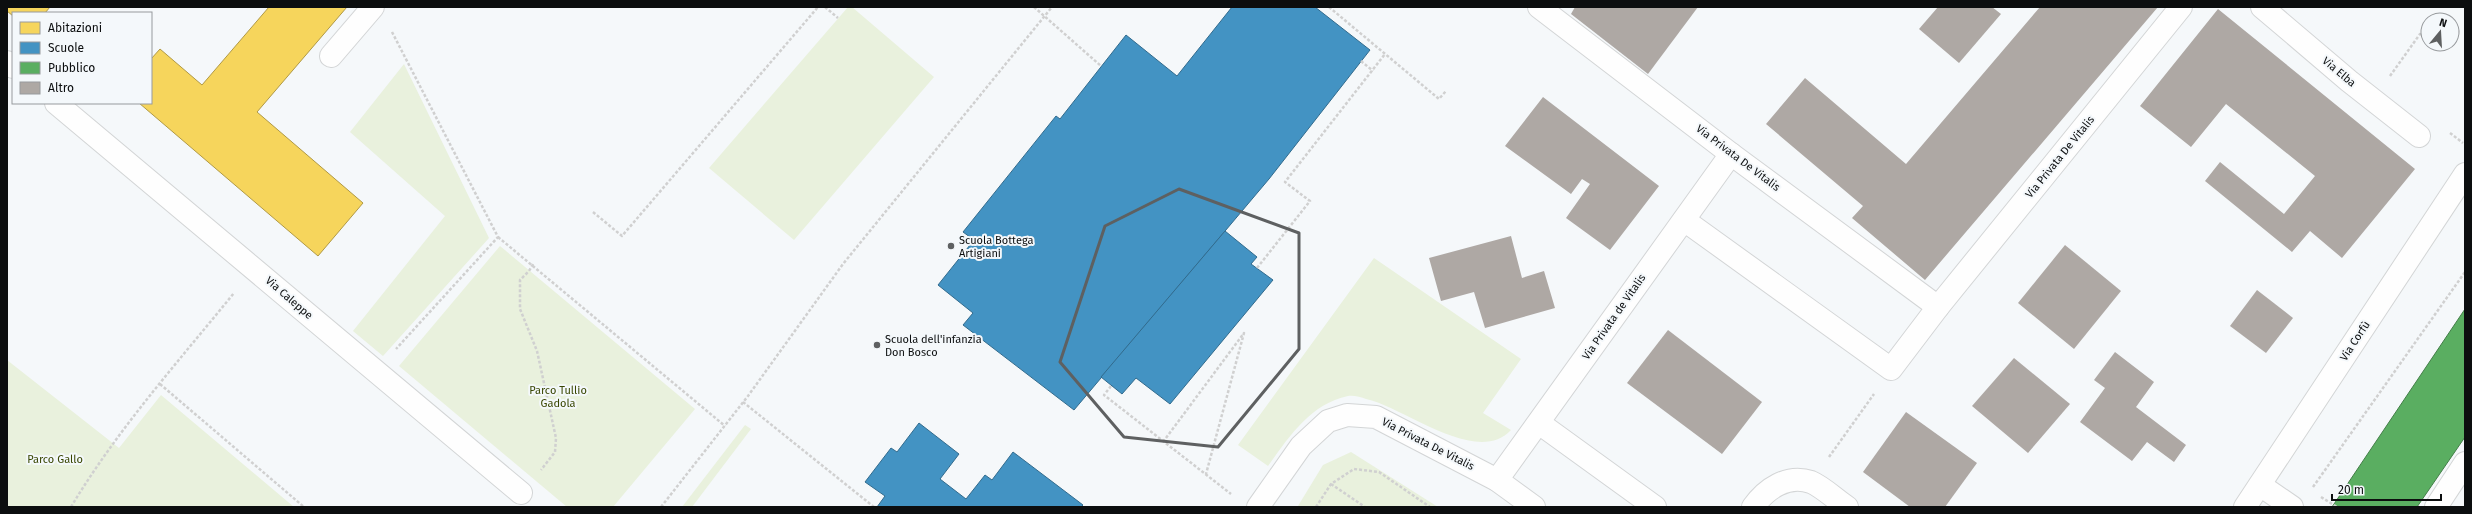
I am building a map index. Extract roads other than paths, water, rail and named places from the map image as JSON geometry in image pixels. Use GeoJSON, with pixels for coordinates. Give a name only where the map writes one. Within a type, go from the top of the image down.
{"type":"FeatureCollection","features":[{"type":"Feature","properties":{"kind":"street"},"geometry":{"type":"LineString","coordinates":[[331,56],[373,7]]}},
{"type":"Feature","properties":{"kind":"street","name":"Via Privata De Vitalis"},"geometry":{"type":"LineString","coordinates":[[1539,7],[1731,154],[1938,307]]}},
{"type":"Feature","properties":{"kind":"street","name":"Via Privata De Vitalis"},"geometry":{"type":"LineString","coordinates":[[1684,220],[1891,369],[1938,307],[2180,7]]}},
{"type":"Feature","properties":{"kind":"street","name":"Via Elba"},"geometry":{"type":"LineString","coordinates":[[2262,7],[2349,81],[2419,136]]}},
{"type":"Feature","properties":{"kind":"street","name":"Via Caleppe"},"geometry":{"type":"LineString","coordinates":[[57,104],[255,268],[375,372],[522,493]]}},
{"type":"Feature","properties":{"kind":"street","name":"Via Privata de Vitalis"},"geometry":{"type":"LineString","coordinates":[[1497,480],[1731,154]]}},
{"type":"Feature","properties":{"kind":"street","name":"Via Corfù"},"geometry":{"type":"LineString","coordinates":[[2245,507],[2465,174]]}},
{"type":"Feature","properties":{"kind":"street","name":"Via Privata De Vitalis"},"geometry":{"type":"LineString","coordinates":[[1258,507],[1301,446],[1328,421],[1347,415],[1376,418],[1497,480],[1534,507]]}},
{"type":"Feature","properties":{"kind":"street"},"geometry":{"type":"LineString","coordinates":[[1539,423],[1655,507]]}},
{"type":"Feature","properties":{"kind":"street"},"geometry":{"type":"LineString","coordinates":[[2436,507],[2465,463]]}},
{"type":"Feature","properties":{"kind":"street"},"geometry":{"type":"LineString","coordinates":[[1757,501],[1784,480],[1811,482],[1847,507]]}},
{"type":"Feature","properties":{"kind":"street"},"geometry":{"type":"LineString","coordinates":[[2260,485],[2292,507]]}},
{"type":"Feature","properties":{"kind":"place","name":"Scuola Bottega Artigiani"},"geometry":{"type":"Point","coordinates":[951,246]}},
{"type":"Feature","properties":{"kind":"place","name":"Scuola dell'infanzia Don Bosco"},"geometry":{"type":"Point","coordinates":[877,345]}},
{"type":"Feature","properties":{"kind":"park label","name":"Parco Tullio Gadola"},"geometry":{"type":"Point","coordinates":[558,396]}},
{"type":"Feature","properties":{"kind":"park label","name":"Parco Gallo"},"geometry":{"type":"Point","coordinates":[55,459]}}]}
